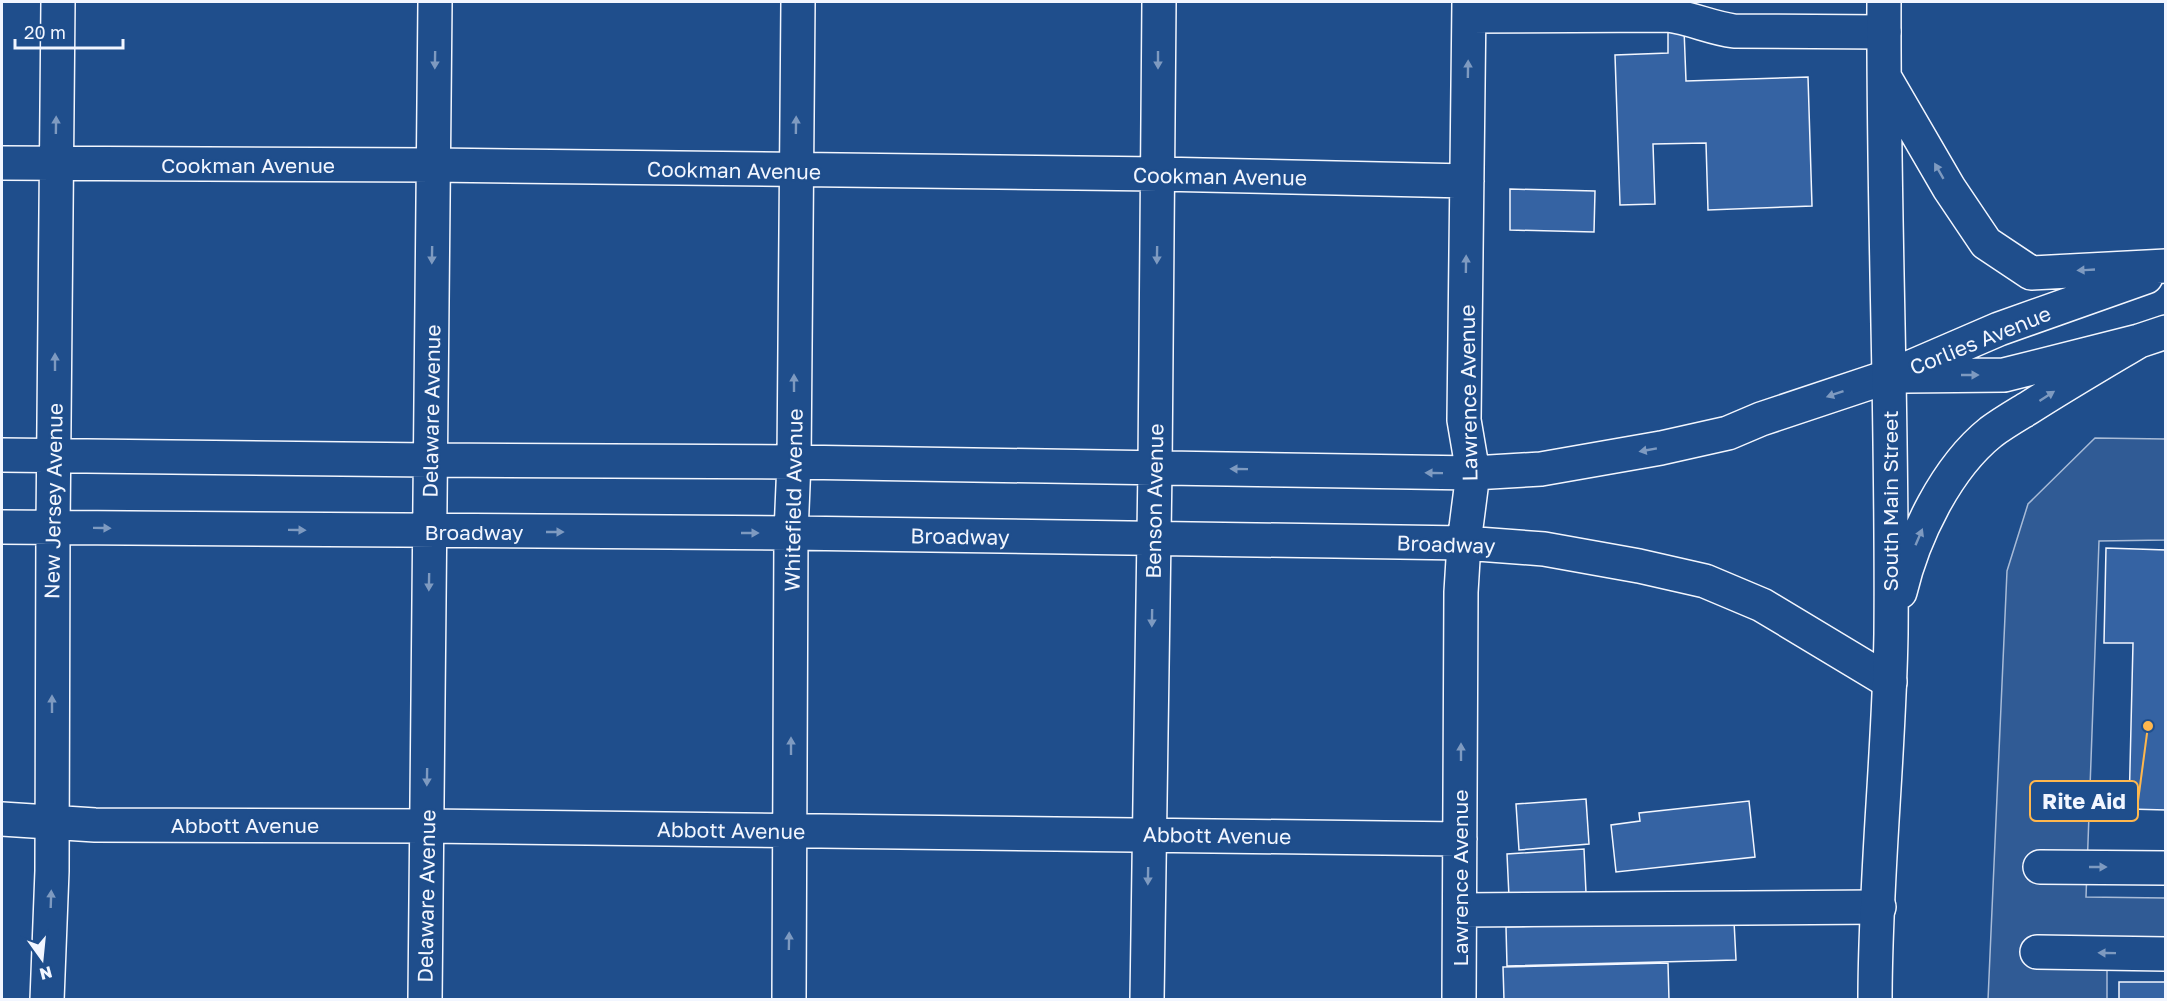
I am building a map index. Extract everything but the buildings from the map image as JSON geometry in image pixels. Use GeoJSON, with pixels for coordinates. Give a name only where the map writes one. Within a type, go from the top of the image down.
{"type":"FeatureCollection","features":[{"type":"Feature","properties":{"kind":"street","name":"New Jersey Avenue"},"geometry":{"type":"LineString","coordinates":[[47,999],[52,871],[58,2]]}},
{"type":"Feature","properties":{"kind":"street","name":"Delaware Avenue"},"geometry":{"type":"LineString","coordinates":[[425,999],[435,2]]}},
{"type":"Feature","properties":{"kind":"street","name":"Whitefield Avenue"},"geometry":{"type":"LineString","coordinates":[[789,999],[791,533],[794,462],[798,2]]}},
{"type":"Feature","properties":{"kind":"street","name":"Benson Avenue"},"geometry":{"type":"LineString","coordinates":[[1147,999],[1159,2]]}},
{"type":"Feature","properties":{"kind":"street"},"geometry":{"type":"LineString","coordinates":[[1469,9],[1668,15],[1686,17],[1715,28],[1734,31],[1884,17]]}},
{"type":"Feature","properties":{"kind":"street","name":"Lawrence Avenue"},"geometry":{"type":"LineString","coordinates":[[1460,999],[1461,592],[1464,543],[1473,473],[1464,420],[1469,9]]}},
{"type":"Feature","properties":{"kind":"street","name":"South Main Street"},"geometry":{"type":"LineString","coordinates":[[1881,990],[1879,907],[1882,816],[1889,725],[1891,633],[1890,376],[1883,75],[1884,17]]}},
{"type":"Feature","properties":{"kind":"street"},"geometry":{"type":"LineString","coordinates":[[1883,75],[1955,197],[1986,243],[2031,273],[2166,268]]}},
{"type":"Feature","properties":{"kind":"street","name":"Cookman Avenue"},"geometry":{"type":"LineString","coordinates":[[2,163],[434,165],[1158,174],[1467,181]]}},
{"type":"Feature","properties":{"kind":"street","name":"Corlies Avenue"},"geometry":{"type":"LineString","coordinates":[[1890,376],[1999,329],[2166,268]]}},
{"type":"Feature","properties":{"kind":"street"},"geometry":{"type":"LineString","coordinates":[[1891,633],[1905,572],[1930,510],[1957,468],[1991,432],[2061,387],[2152,336]]}},
{"type":"Feature","properties":{"kind":"street","name":"Corlies Avenue"},"geometry":{"type":"LineString","coordinates":[[1890,376],[2004,375],[2152,336]]}},
{"type":"Feature","properties":{"kind":"street"},"geometry":{"type":"LineString","coordinates":[[2,455],[794,462],[1473,473],[1541,469],[1661,448],[1728,433],[1761,419],[1890,376]]}},
{"type":"Feature","properties":{"kind":"street","name":"Broadway"},"geometry":{"type":"LineString","coordinates":[[2,527],[791,533],[1464,543],[1544,549],[1639,566],[1705,581],[1762,604],[1890,682]]}},
{"type":"Feature","properties":{"kind":"street","name":"Abbott Avenue"},"geometry":{"type":"LineString","coordinates":[[2,819],[95,825],[427,826],[1460,839]]}},
{"type":"Feature","properties":{"kind":"street"},"geometry":{"type":"LineString","coordinates":[[2040,867],[2166,868]]}},
{"type":"Feature","properties":{"kind":"street"},"geometry":{"type":"LineString","coordinates":[[1460,910],[1879,907]]}},
{"type":"Feature","properties":{"kind":"street"},"geometry":{"type":"LineString","coordinates":[[2037,952],[2166,954]]}},
{"type":"Feature","properties":{"kind":"shaded area"},"geometry":{"type":"Polygon","coordinates":[[[2095,438],[2165,439],[2165,540],[2099,541],[2086,897],[2165,898],[2165,968],[2107,968],[2107,999],[1988,1000],[2007,571],[2028,504],[2095,438]]]}},
{"type":"Feature","properties":{"kind":"place","name":"Rite Aid"},"geometry":{"type":"Point","coordinates":[2148,726]}}]}
